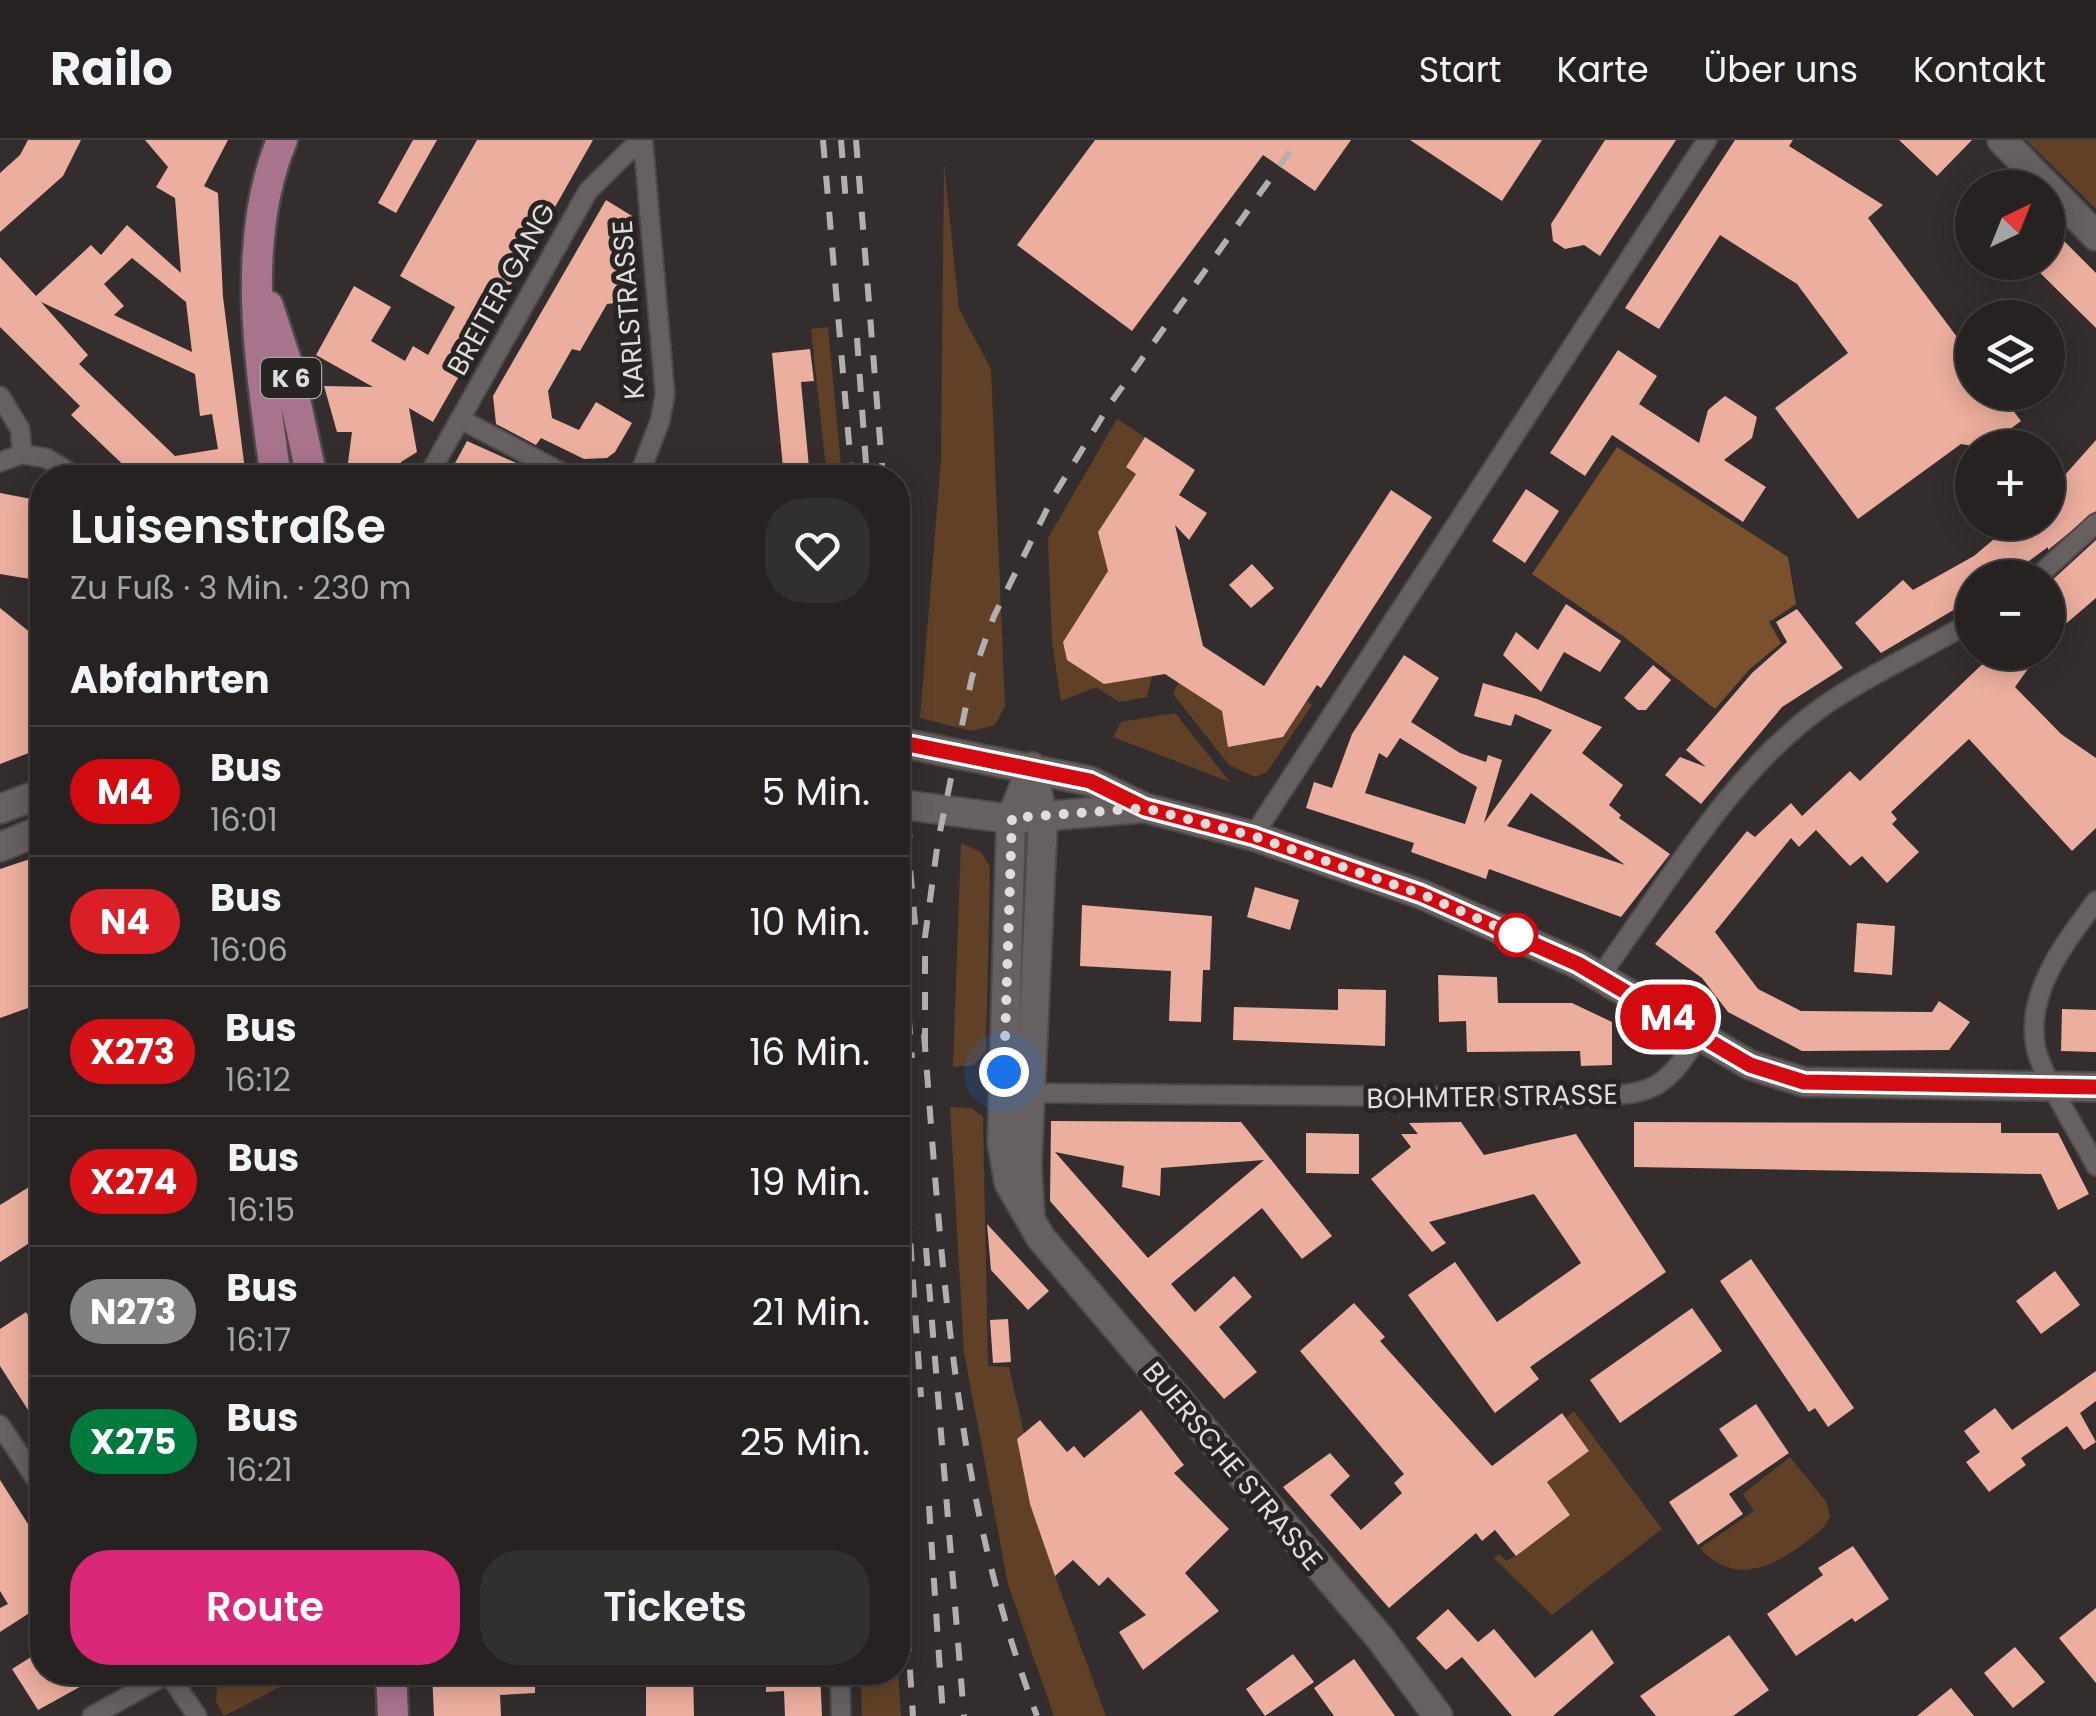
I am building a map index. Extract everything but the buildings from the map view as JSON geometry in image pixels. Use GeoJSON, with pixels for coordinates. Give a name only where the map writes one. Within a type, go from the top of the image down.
{"type":"FeatureCollection","features":[{"type":"Feature","properties":{"kind":"main road","name":"K 6"},"geometry":{"type":"LineString","coordinates":[[274,465],[260,354],[260,282],[266,188],[282,140]]}},
{"type":"Feature","properties":{"kind":"main road"},"geometry":{"type":"LineString","coordinates":[[2002,140],[2096,236]]}},
{"type":"Feature","properties":{"kind":"main road","name":"K 6"},"geometry":{"type":"LineString","coordinates":[[260,282],[288,367],[309,465]]}},
{"type":"Feature","properties":{"kind":"main road"},"geometry":{"type":"LineString","coordinates":[[269,427],[290,465]]}},
{"type":"Feature","properties":{"kind":"main road"},"geometry":{"type":"LineString","coordinates":[[910,744],[1090,781],[1145,808],[1253,836],[1421,894],[1600,976],[1750,1065],[1804,1082],[2096,1087]]}},
{"type":"Feature","properties":{"kind":"main road"},"geometry":{"type":"LineString","coordinates":[[1030,1223],[1031,1093],[1043,818],[1032,767]]}},
{"type":"Feature","properties":{"kind":"main road","name":"BUERSCHE STRASSE"},"geometry":{"type":"LineString","coordinates":[[1032,767],[1012,818],[1002,1143],[1009,1183],[1030,1223],[1387,1647],[1438,1714]]}},
{"type":"Feature","properties":{"kind":"main road"},"geometry":{"type":"LineString","coordinates":[[0,810],[30,798]]}},
{"type":"Feature","properties":{"kind":"main road"},"geometry":{"type":"LineString","coordinates":[[910,805],[1012,818],[1145,808]]}},
{"type":"Feature","properties":{"kind":"main road"},"geometry":{"type":"LineString","coordinates":[[0,847],[30,835]]}},
{"type":"Feature","properties":{"kind":"main road"},"geometry":{"type":"LineString","coordinates":[[392,1685],[393,1716]]}},
{"type":"Feature","properties":{"kind":"street","name":"BREITER GANG"},"geometry":{"type":"LineString","coordinates":[[434,465],[588,191],[642,140]]}},
{"type":"Feature","properties":{"kind":"street","name":"KARLSTRASSE"},"geometry":{"type":"LineString","coordinates":[[642,140],[665,394],[660,421],[643,465]]}},
{"type":"Feature","properties":{"kind":"street"},"geometry":{"type":"LineString","coordinates":[[1253,836],[1707,140]]}},
{"type":"Feature","properties":{"kind":"street"},"geometry":{"type":"LineString","coordinates":[[0,396],[20,429],[22,454]]}},
{"type":"Feature","properties":{"kind":"street"},"geometry":{"type":"LineString","coordinates":[[460,419],[547,465]]}},
{"type":"Feature","properties":{"kind":"street"},"geometry":{"type":"LineString","coordinates":[[0,462],[22,454],[46,458],[58,465]]}},
{"type":"Feature","properties":{"kind":"street"},"geometry":{"type":"LineString","coordinates":[[2056,560],[2096,523]]}},
{"type":"Feature","properties":{"kind":"street"},"geometry":{"type":"LineString","coordinates":[[1600,976],[1706,831],[1788,735],[1826,704],[1955,631]]}},
{"type":"Feature","properties":{"kind":"street"},"geometry":{"type":"LineString","coordinates":[[2096,901],[2044,980],[2036,1014],[2036,1049],[2096,1166]]}},
{"type":"Feature","properties":{"kind":"street","name":"BOHMTER STRASSE"},"geometry":{"type":"LineString","coordinates":[[1031,1093],[1582,1098],[1642,1093],[1666,1082],[1699,1036]]}},
{"type":"Feature","properties":{"kind":"street"},"geometry":{"type":"LineString","coordinates":[[0,1425],[30,1470]]}},
{"type":"Feature","properties":{"kind":"street"},"geometry":{"type":"LineString","coordinates":[[92,1716],[148,1685]]}},
{"type":"Feature","properties":{"kind":"street"},"geometry":{"type":"LineString","coordinates":[[177,1685],[197,1716]]}},
{"type":"Feature","properties":{"kind":"street"},"geometry":{"type":"LineString","coordinates":[[840,1685],[841,1716]]}},
{"type":"Feature","properties":{"kind":"shaded area"},"geometry":{"type":"Polygon","coordinates":[[[2026,140],[2096,140],[2096,209],[2065,178],[2065,170],[2056,170],[2026,140]]]}},
{"type":"Feature","properties":{"kind":"shaded area"},"geometry":{"type":"Polygon","coordinates":[[[944,164],[959,309],[991,369],[1005,706],[995,725],[972,731],[920,718],[941,460],[944,164]]]}},
{"type":"Feature","properties":{"kind":"shaded area"},"geometry":{"type":"Polygon","coordinates":[[[828,327],[841,465],[826,465],[811,329],[828,327]]]}},
{"type":"Feature","properties":{"kind":"shaded area"},"geometry":{"type":"Polygon","coordinates":[[[1117,419],[1145,437],[1126,466],[1136,474],[1098,532],[1108,571],[1063,642],[1152,676],[1147,697],[1119,702],[1096,687],[1061,701],[1052,642],[1048,538],[1117,419]]]}},
{"type":"Feature","properties":{"kind":"shaded area"},"geometry":{"type":"Polygon","coordinates":[[[1617,447],[1788,557],[1796,604],[1769,622],[1781,643],[1749,670],[1715,709],[1623,636],[1532,574],[1617,447]]]}},
{"type":"Feature","properties":{"kind":"shaded area"},"geometry":{"type":"Polygon","coordinates":[[[1179,682],[1222,711],[1229,747],[1283,737],[1307,701],[1312,705],[1267,772],[1255,777],[1229,765],[1173,694],[1179,682]]]}},
{"type":"Feature","properties":{"kind":"shaded area"},"geometry":{"type":"Polygon","coordinates":[[[1175,713],[1230,782],[1113,737],[1121,722],[1175,713]]]}},
{"type":"Feature","properties":{"kind":"shaded area"},"geometry":{"type":"Polygon","coordinates":[[[961,843],[981,852],[990,867],[986,1051],[974,1065],[953,1067],[961,843]]]}},
{"type":"Feature","properties":{"kind":"shaded area"},"geometry":{"type":"Polygon","coordinates":[[[950,1107],[971,1108],[983,1117],[988,1366],[1009,1367],[1024,1433],[1017,1439],[1055,1576],[1106,1716],[1054,1716],[1008,1584],[964,1353],[950,1107]]]}},
{"type":"Feature","properties":{"kind":"shaded area"},"geometry":{"type":"Polygon","coordinates":[[[1574,1411],[1662,1529],[1552,1615],[1494,1558],[1499,1554],[1506,1561],[1516,1556],[1570,1515],[1547,1482],[1589,1451],[1566,1418],[1574,1411]]]}},
{"type":"Feature","properties":{"kind":"shaded area"},"geometry":{"type":"Polygon","coordinates":[[[1790,1457],[1827,1503],[1830,1516],[1824,1527],[1795,1550],[1763,1566],[1747,1570],[1715,1561],[1700,1548],[1754,1511],[1743,1494],[1790,1457]]]}},
{"type":"Feature","properties":{"kind":"shaded area"},"geometry":{"type":"Polygon","coordinates":[[[284,1685],[224,1716],[216,1702],[217,1688],[284,1685]]]}},
{"type":"Feature","properties":{"kind":"shaded area"},"geometry":{"type":"Polygon","coordinates":[[[861,1685],[899,1685],[901,1716],[862,1716],[861,1685]]]}},
{"type":"Feature","properties":{"kind":"railway"},"geometry":{"type":"LineString","coordinates":[[823,140],[851,465]]}},
{"type":"Feature","properties":{"kind":"railway"},"geometry":{"type":"LineString","coordinates":[[841,140],[846,203]]}},
{"type":"Feature","properties":{"kind":"railway"},"geometry":{"type":"LineString","coordinates":[[856,140],[882,465]]}},
{"type":"Feature","properties":{"kind":"railway"},"geometry":{"type":"LineString","coordinates":[[925,1046],[925,937],[938,841],[972,677],[994,616],[1053,497],[1110,404],[1298,140]]}},
{"type":"Feature","properties":{"kind":"railway"},"geometry":{"type":"LineString","coordinates":[[857,338],[866,465]]}},
{"type":"Feature","properties":{"kind":"railway"},"geometry":{"type":"LineString","coordinates":[[910,868],[916,934]]}},
{"type":"Feature","properties":{"kind":"railway"},"geometry":{"type":"LineString","coordinates":[[910,1033],[912,1058]]}},
{"type":"Feature","properties":{"kind":"railway"},"geometry":{"type":"LineString","coordinates":[[924,1034],[946,1293],[970,1465],[1009,1634],[1037,1716]]}},
{"type":"Feature","properties":{"kind":"railway"},"geometry":{"type":"LineString","coordinates":[[910,1238],[921,1397]]}},
{"type":"Feature","properties":{"kind":"railway"},"geometry":{"type":"LineString","coordinates":[[926,1248],[964,1716]]}},
{"type":"Feature","properties":{"kind":"railway"},"geometry":{"type":"LineString","coordinates":[[929,1506],[943,1716]]}},
{"type":"Feature","properties":{"kind":"railway"},"geometry":{"type":"LineString","coordinates":[[910,1671],[913,1716]]}},
{"type":"Feature","properties":{"kind":"bus line","name":"M4"},"geometry":{"type":"LineString","coordinates":[[910,744],[1090,781],[1145,808],[1253,836],[1421,894],[1578,964],[1750,1065],[1804,1082],[2096,1087]]}},
{"type":"Feature","properties":{"kind":"route"},"geometry":{"type":"LineString","coordinates":[[1004,1072],[1012,818],[1145,808],[1253,836],[1421,894],[1516,935]]}}]}
